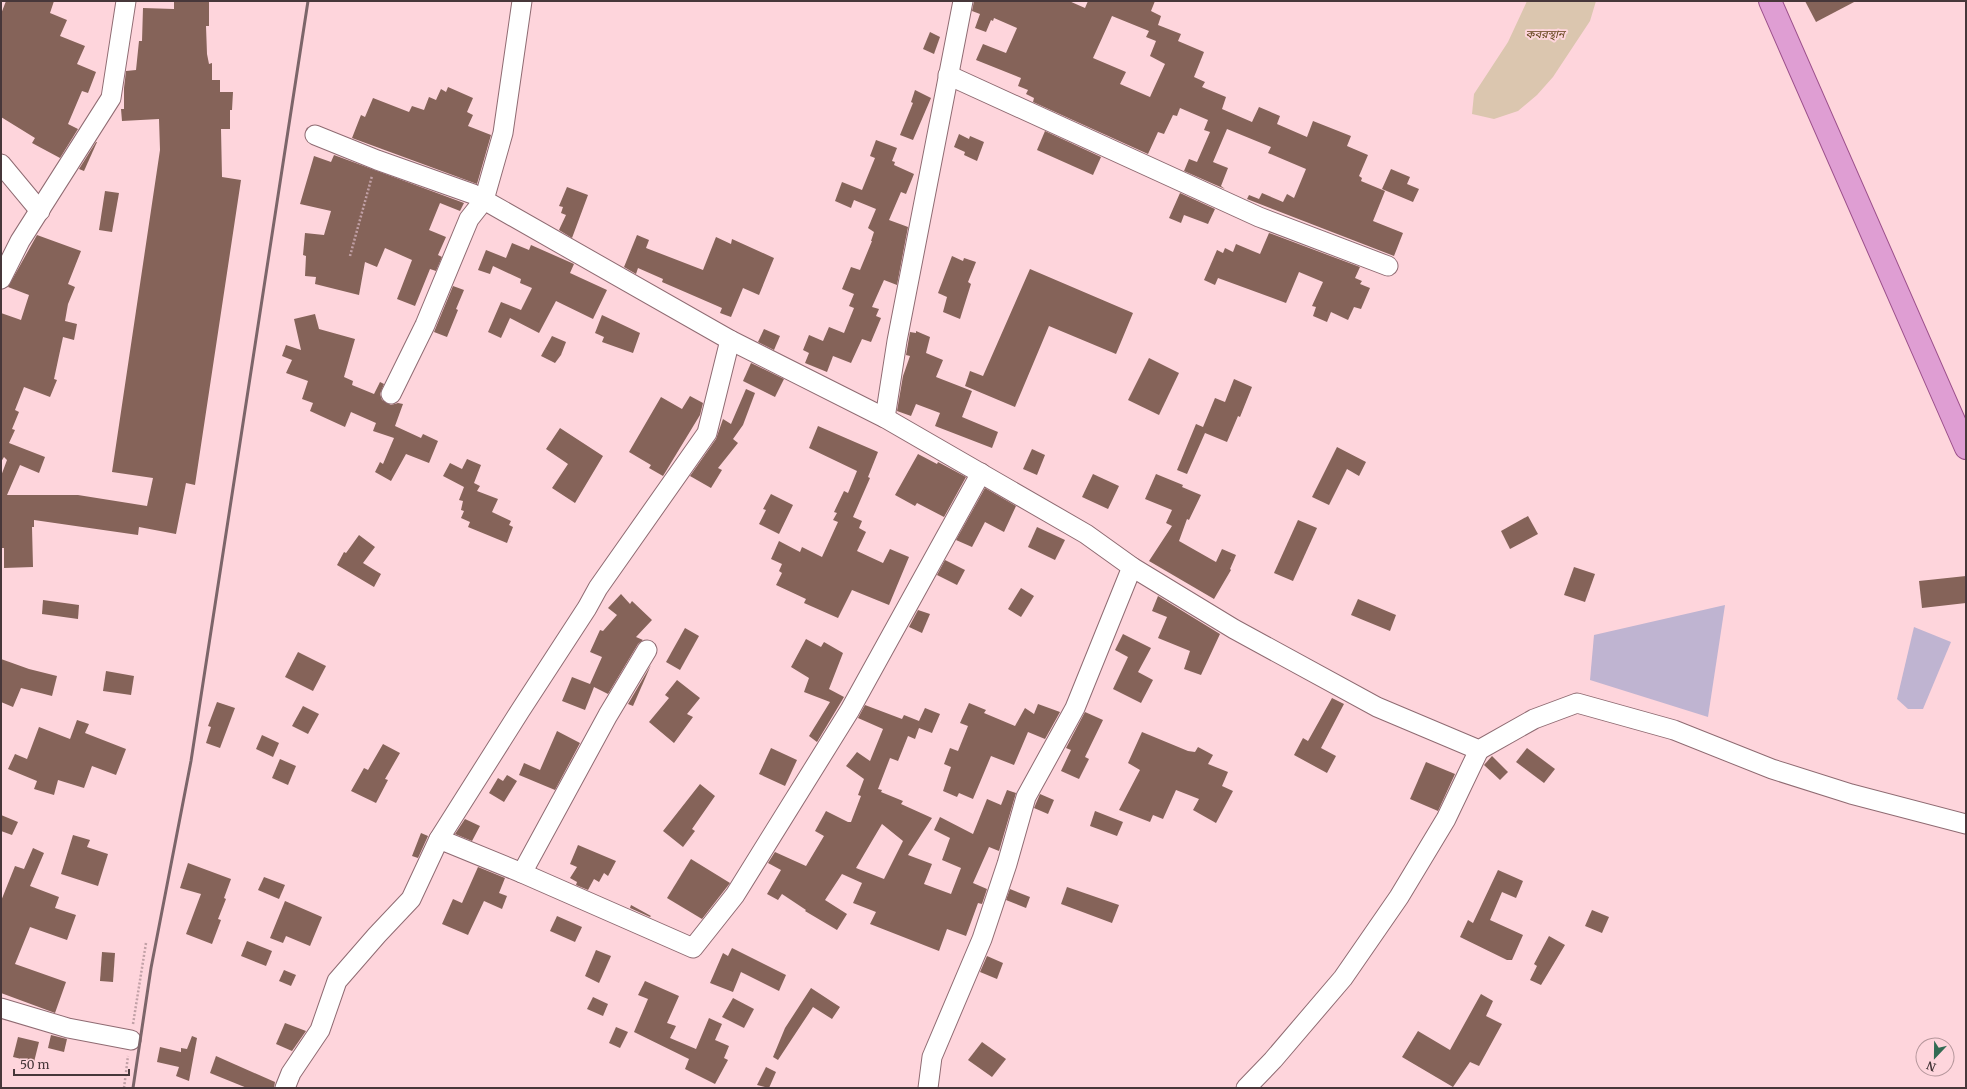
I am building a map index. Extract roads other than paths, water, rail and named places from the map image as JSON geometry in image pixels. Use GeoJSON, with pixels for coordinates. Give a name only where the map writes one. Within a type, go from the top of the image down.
{"type":"FeatureCollection","features":[{"type":"Feature","properties":{"kind":"main road"},"geometry":{"type":"LineString","coordinates":[[1770,1],[1966,448]]}},
{"type":"Feature","properties":{"kind":"street"},"geometry":{"type":"LineString","coordinates":[[1,279],[20,241],[111,98],[126,1]]}},
{"type":"Feature","properties":{"kind":"street"},"geometry":{"type":"LineString","coordinates":[[391,394],[425,325],[469,219],[484,200],[502,133],[522,1]]}},
{"type":"Feature","properties":{"kind":"street"},"geometry":{"type":"LineString","coordinates":[[885,418],[897,341],[963,1]]}},
{"type":"Feature","properties":{"kind":"street"},"geometry":{"type":"LineString","coordinates":[[948,75],[1259,217],[1388,266]]}},
{"type":"Feature","properties":{"kind":"street"},"geometry":{"type":"LineString","coordinates":[[315,135],[376,160],[473,194],[730,340],[885,418],[1086,534],[1132,567],[1234,628],[1377,707],[1479,750]]}},
{"type":"Feature","properties":{"kind":"street"},"geometry":{"type":"LineString","coordinates":[[1,164],[40,211]]}},
{"type":"Feature","properties":{"kind":"street"},"geometry":{"type":"LineString","coordinates":[[286,1088],[291,1073],[320,1030],[337,981],[411,899],[439,839],[587,608],[598,588],[707,433],[730,340]]}},
{"type":"Feature","properties":{"kind":"street"},"geometry":{"type":"LineString","coordinates":[[439,839],[522,873],[693,948],[735,895],[850,710],[981,473]]}},
{"type":"Feature","properties":{"kind":"street"},"geometry":{"type":"LineString","coordinates":[[928,1088],[932,1057],[982,939],[1007,864],[1026,797],[1075,708],[1132,567]]}},
{"type":"Feature","properties":{"kind":"street"},"geometry":{"type":"LineString","coordinates":[[522,873],[608,715],[647,650]]}},
{"type":"Feature","properties":{"kind":"street"},"geometry":{"type":"LineString","coordinates":[[1246,1088],[1273,1060],[1348,972],[1399,897],[1446,819],[1479,750],[1534,719],[1577,703],[1674,730],[1772,769],[1851,794],[1966,824]]}},
{"type":"Feature","properties":{"kind":"street"},"geometry":{"type":"LineString","coordinates":[[1,1008],[68,1028],[131,1040]]}},
{"type":"Feature","properties":{"kind":"railway"},"geometry":{"type":"LineString","coordinates":[[133,1088],[151,968],[191,761],[308,1]]}},
{"type":"Feature","properties":{"kind":"park label","name":"কবরস্থান"},"geometry":{"type":"Point","coordinates":[1545,34]}}]}
